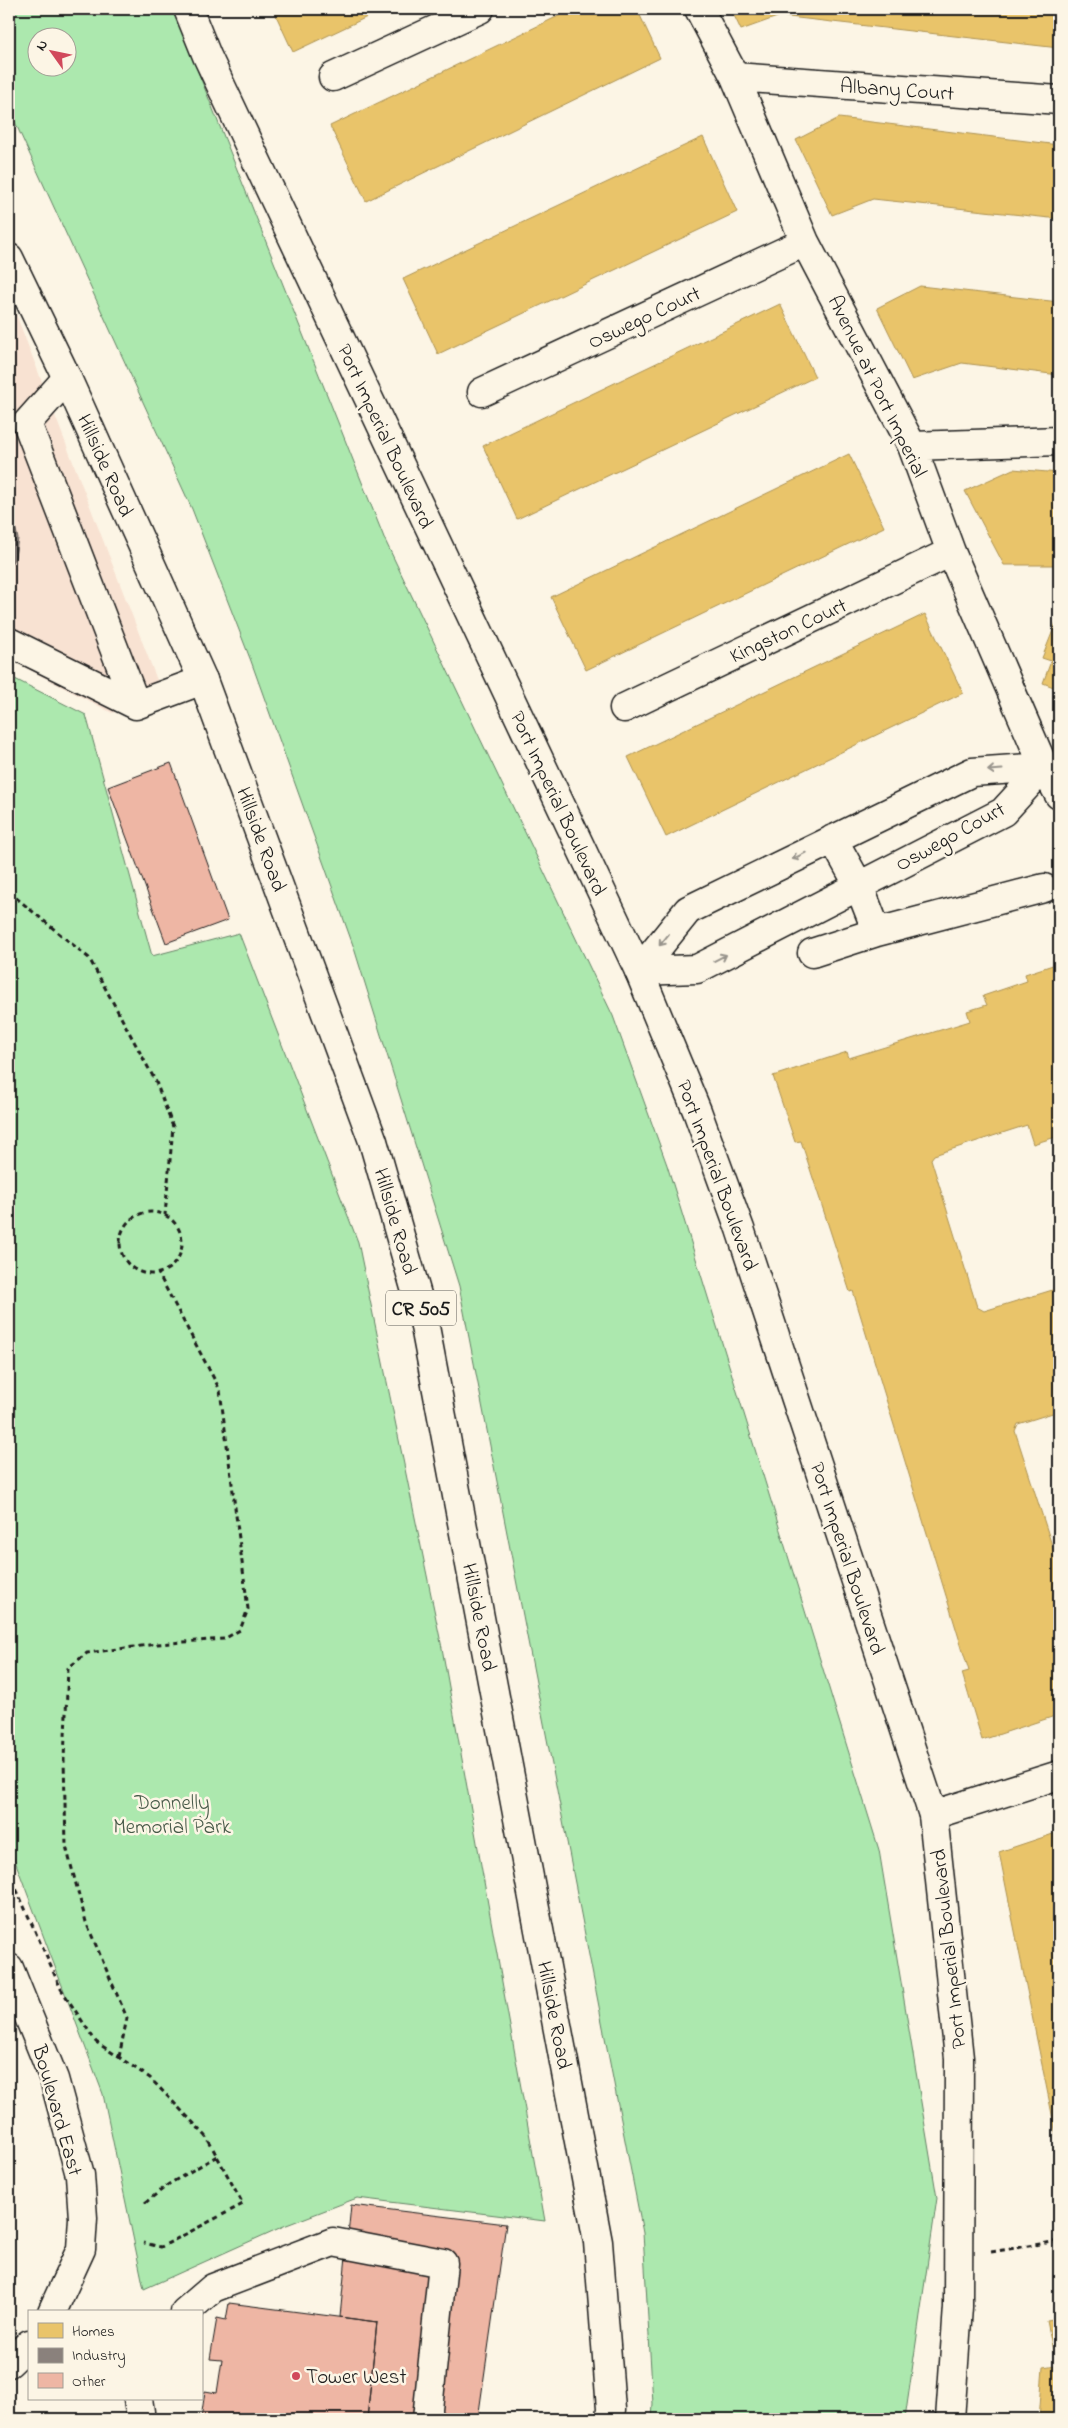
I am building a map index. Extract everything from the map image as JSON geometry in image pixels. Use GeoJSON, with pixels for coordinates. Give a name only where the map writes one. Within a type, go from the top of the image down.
{"type":"FeatureCollection","features":[{"type":"Feature","properties":{"kind":"main road","name":"Port Imperial Boulevard"},"geometry":{"type":"LineString","coordinates":[[188,9],[207,56],[639,972],[697,1111],[740,1229],[933,1815],[959,2058],[958,2306],[950,2419]]}},
{"type":"Feature","properties":{"kind":"main road"},"geometry":{"type":"LineString","coordinates":[[333,77],[480,9]]}},
{"type":"Feature","properties":{"kind":"main road","name":"Avenue at Port Imperial"},"geometry":{"type":"LineString","coordinates":[[699,9],[735,77],[805,242],[912,446],[951,552],[1044,767],[1059,795]]}},
{"type":"Feature","properties":{"kind":"main road","name":"Albany Court"},"geometry":{"type":"LineString","coordinates":[[735,77],[1059,100]]}},
{"type":"Feature","properties":{"kind":"main road","name":"Oswego Court"},"geometry":{"type":"LineString","coordinates":[[482,392],[805,242]]}},
{"type":"Feature","properties":{"kind":"main road","name":"Hillside Road"},"geometry":{"type":"LineString","coordinates":[[9,258],[67,378],[203,680],[373,1141],[423,1316],[598,2242],[611,2409],[610,2419]]}},
{"type":"Feature","properties":{"kind":"main road"},"geometry":{"type":"LineString","coordinates":[[67,378],[27,423],[136,704]]}},
{"type":"Feature","properties":{"kind":"main road"},"geometry":{"type":"LineString","coordinates":[[912,446],[1059,441]]}},
{"type":"Feature","properties":{"kind":"main road","name":"Kingston Court"},"geometry":{"type":"LineString","coordinates":[[624,708],[951,552]]}},
{"type":"Feature","properties":{"kind":"main road"},"geometry":{"type":"LineString","coordinates":[[9,642],[136,704],[203,680]]}},
{"type":"Feature","properties":{"kind":"main road","name":"Oswego Court"},"geometry":{"type":"LineString","coordinates":[[639,972],[688,910],[972,772],[1044,767]]}},
{"type":"Feature","properties":{"kind":"main road","name":"Oswego Court"},"geometry":{"type":"LineString","coordinates":[[639,972],[697,969],[1003,812],[1044,767]]}},
{"type":"Feature","properties":{"kind":"main road"},"geometry":{"type":"LineString","coordinates":[[833,840],[859,886],[877,932]]}},
{"type":"Feature","properties":{"kind":"main road"},"geometry":{"type":"LineString","coordinates":[[812,954],[877,932],[1044,888]]}},
{"type":"Feature","properties":{"kind":"main road"},"geometry":{"type":"LineString","coordinates":[[933,1815],[1059,1775]]}},
{"type":"Feature","properties":{"kind":"main road","name":"Boulevard East"},"geometry":{"type":"LineString","coordinates":[[9,1968],[54,2079],[80,2175],[83,2218],[81,2250],[53,2310]]}},
{"type":"Feature","properties":{"kind":"main road"},"geometry":{"type":"LineString","coordinates":[[187,2310],[213,2288],[333,2242],[443,2264],[427,2419]]}},
{"type":"Feature","properties":{"kind":"main road"},"geometry":{"type":"LineString","coordinates":[[9,2363],[28,2345]]}},
{"type":"Feature","properties":{"kind":"main road"},"geometry":{"type":"LineString","coordinates":[[138,2400],[139,2419]]}},
{"type":"Feature","properties":{"kind":"path"},"geometry":{"type":"LineString","coordinates":[[10,894],[89,958],[156,1082],[173,1127],[165,1215]]}},
{"type":"Feature","properties":{"kind":"path"},"geometry":{"type":"LineString","coordinates":[[155,1212],[165,1215],[180,1231],[182,1241],[181,1252],[176,1261],[169,1269],[158,1273],[149,1274],[130,1267],[124,1260],[120,1240],[125,1226],[136,1216],[155,1212]]}},
{"type":"Feature","properties":{"kind":"path"},"geometry":{"type":"LineString","coordinates":[[119,2058],[127,2018],[86,1922],[66,1846],[64,1759],[68,1668],[87,1652],[157,1644],[224,1640],[240,1630],[248,1609],[220,1390],[158,1273]]}},
{"type":"Feature","properties":{"kind":"path"},"geometry":{"type":"LineString","coordinates":[[9,1873],[61,1989],[96,2042],[150,2078],[206,2136],[243,2204],[161,2247],[144,2243]]}},
{"type":"Feature","properties":{"kind":"path"},"geometry":{"type":"LineString","coordinates":[[145,2203],[169,2184],[217,2156]]}},
{"type":"Feature","properties":{"kind":"path"},"geometry":{"type":"LineString","coordinates":[[958,2258],[1059,2241]]}},
{"type":"Feature","properties":{"kind":"shaded area"},"geometry":{"type":"Polygon","coordinates":[[[9,296],[162,693],[112,713],[9,659],[9,296]]]}},
{"type":"Feature","properties":{"kind":"green space"},"geometry":{"type":"Polygon","coordinates":[[[9,9],[173,9],[385,540],[613,1016],[667,1165],[879,1850],[937,2198],[905,2419],[652,2419],[653,2404],[643,2233],[459,1286],[354,948],[251,661],[192,509],[9,109],[9,9]]]}},
{"type":"Feature","properties":{"kind":"green space","name":"Donnelly Memorial Park"},"geometry":{"type":"Polygon","coordinates":[[[9,676],[86,715],[152,956],[239,933],[358,1242],[442,1648],[545,2221],[357,2198],[284,2226],[144,2289],[103,2094],[9,1845],[9,676]]]}},
{"type":"Feature","properties":{"kind":"building: Homes"},"geometry":{"type":"Polygon","coordinates":[[[273,9],[384,9],[293,52],[273,9]]]}},
{"type":"Feature","properties":{"kind":"building: Homes"},"geometry":{"type":"Polygon","coordinates":[[[573,9],[637,9],[660,58],[366,201],[330,126],[573,9]]]}},
{"type":"Feature","properties":{"kind":"building: Homes"},"geometry":{"type":"Polygon","coordinates":[[[731,9],[1059,9],[1059,48],[780,16],[741,30],[731,9]]]}},
{"type":"Feature","properties":{"kind":"building: Homes"},"geometry":{"type":"Polygon","coordinates":[[[839,118],[1059,145],[1059,219],[873,199],[832,215],[796,140],[839,118]]]}},
{"type":"Feature","properties":{"kind":"building: Homes"},"geometry":{"type":"Polygon","coordinates":[[[703,137],[737,212],[438,354],[403,279],[703,137]]]}},
{"type":"Feature","properties":{"kind":"building: Homes"},"geometry":{"type":"Polygon","coordinates":[[[920,286],[1059,302],[1059,375],[962,363],[912,380],[877,308],[920,286]]]}},
{"type":"Feature","properties":{"kind":"building: Homes"},"geometry":{"type":"Polygon","coordinates":[[[780,304],[815,377],[517,519],[483,446],[780,304]]]}},
{"type":"Feature","properties":{"kind":"building: Homes"},"geometry":{"type":"Polygon","coordinates":[[[849,454],[884,527],[586,670],[551,597],[849,454]]]}},
{"type":"Feature","properties":{"kind":"building: Homes"},"geometry":{"type":"Polygon","coordinates":[[[1013,469],[1059,473],[1059,565],[1004,565],[965,491],[1013,469]]]}},
{"type":"Feature","properties":{"kind":"building: Homes"},"geometry":{"type":"Polygon","coordinates":[[[925,614],[963,693],[666,837],[628,757],[925,614]]]}},
{"type":"Feature","properties":{"kind":"building: Homes"},"geometry":{"type":"Polygon","coordinates":[[[1056,623],[1059,624],[1059,689],[1043,683],[1051,661],[1042,658],[1056,623]]]}},
{"type":"Feature","properties":{"kind":"building: Homes"},"geometry":{"type":"Polygon","coordinates":[[[1059,963],[1059,1136],[1033,1144],[1027,1125],[934,1155],[931,1159],[977,1307],[984,1311],[1059,1288],[1059,1411],[1018,1424],[1015,1431],[1059,1567],[1059,1708],[1056,1709],[1058,1715],[982,1740],[962,1673],[969,1671],[853,1291],[850,1292],[801,1141],[795,1142],[773,1076],[847,1052],[849,1058],[970,1021],[967,1011],[987,1005],[983,996],[1027,981],[1025,974],[1059,963]]]}},
{"type":"Feature","properties":{"kind":"building: Homes"},"geometry":{"type":"Polygon","coordinates":[[[1059,1832],[1059,2149],[999,1852],[1059,1832]]]}},
{"type":"Feature","properties":{"kind":"building: Homes"},"geometry":{"type":"Polygon","coordinates":[[[1059,2319],[1059,2419],[1039,2419],[1043,2367],[1056,2365],[1047,2321],[1059,2319]]]}},
{"type":"Feature","properties":{"kind":"building: Industry"},"geometry":{"type":"Polygon","coordinates":[[[9,512],[14,521],[18,539],[15,557],[9,568],[9,512]]]}},
{"type":"Feature","properties":{"kind":"building: Other"},"geometry":{"type":"Polygon","coordinates":[[[171,763],[228,920],[166,943],[108,787],[171,763]]]}},
{"type":"Feature","properties":{"kind":"building: Other"},"geometry":{"type":"Polygon","coordinates":[[[351,2205],[506,2224],[478,2419],[367,2419],[377,2322],[340,2317],[351,2205]]]}},
{"type":"Feature","properties":{"kind":"building: Other","name":"Tower West"},"geometry":{"type":"Polygon","coordinates":[[[229,2303],[377,2322],[367,2419],[201,2419],[205,2391],[217,2393],[222,2360],[210,2359],[217,2318],[226,2320],[229,2303]]]}},
{"type":"Feature","properties":{"kind":"place","name":"Tower West"},"geometry":{"type":"Point","coordinates":[296,2376]}}]}
